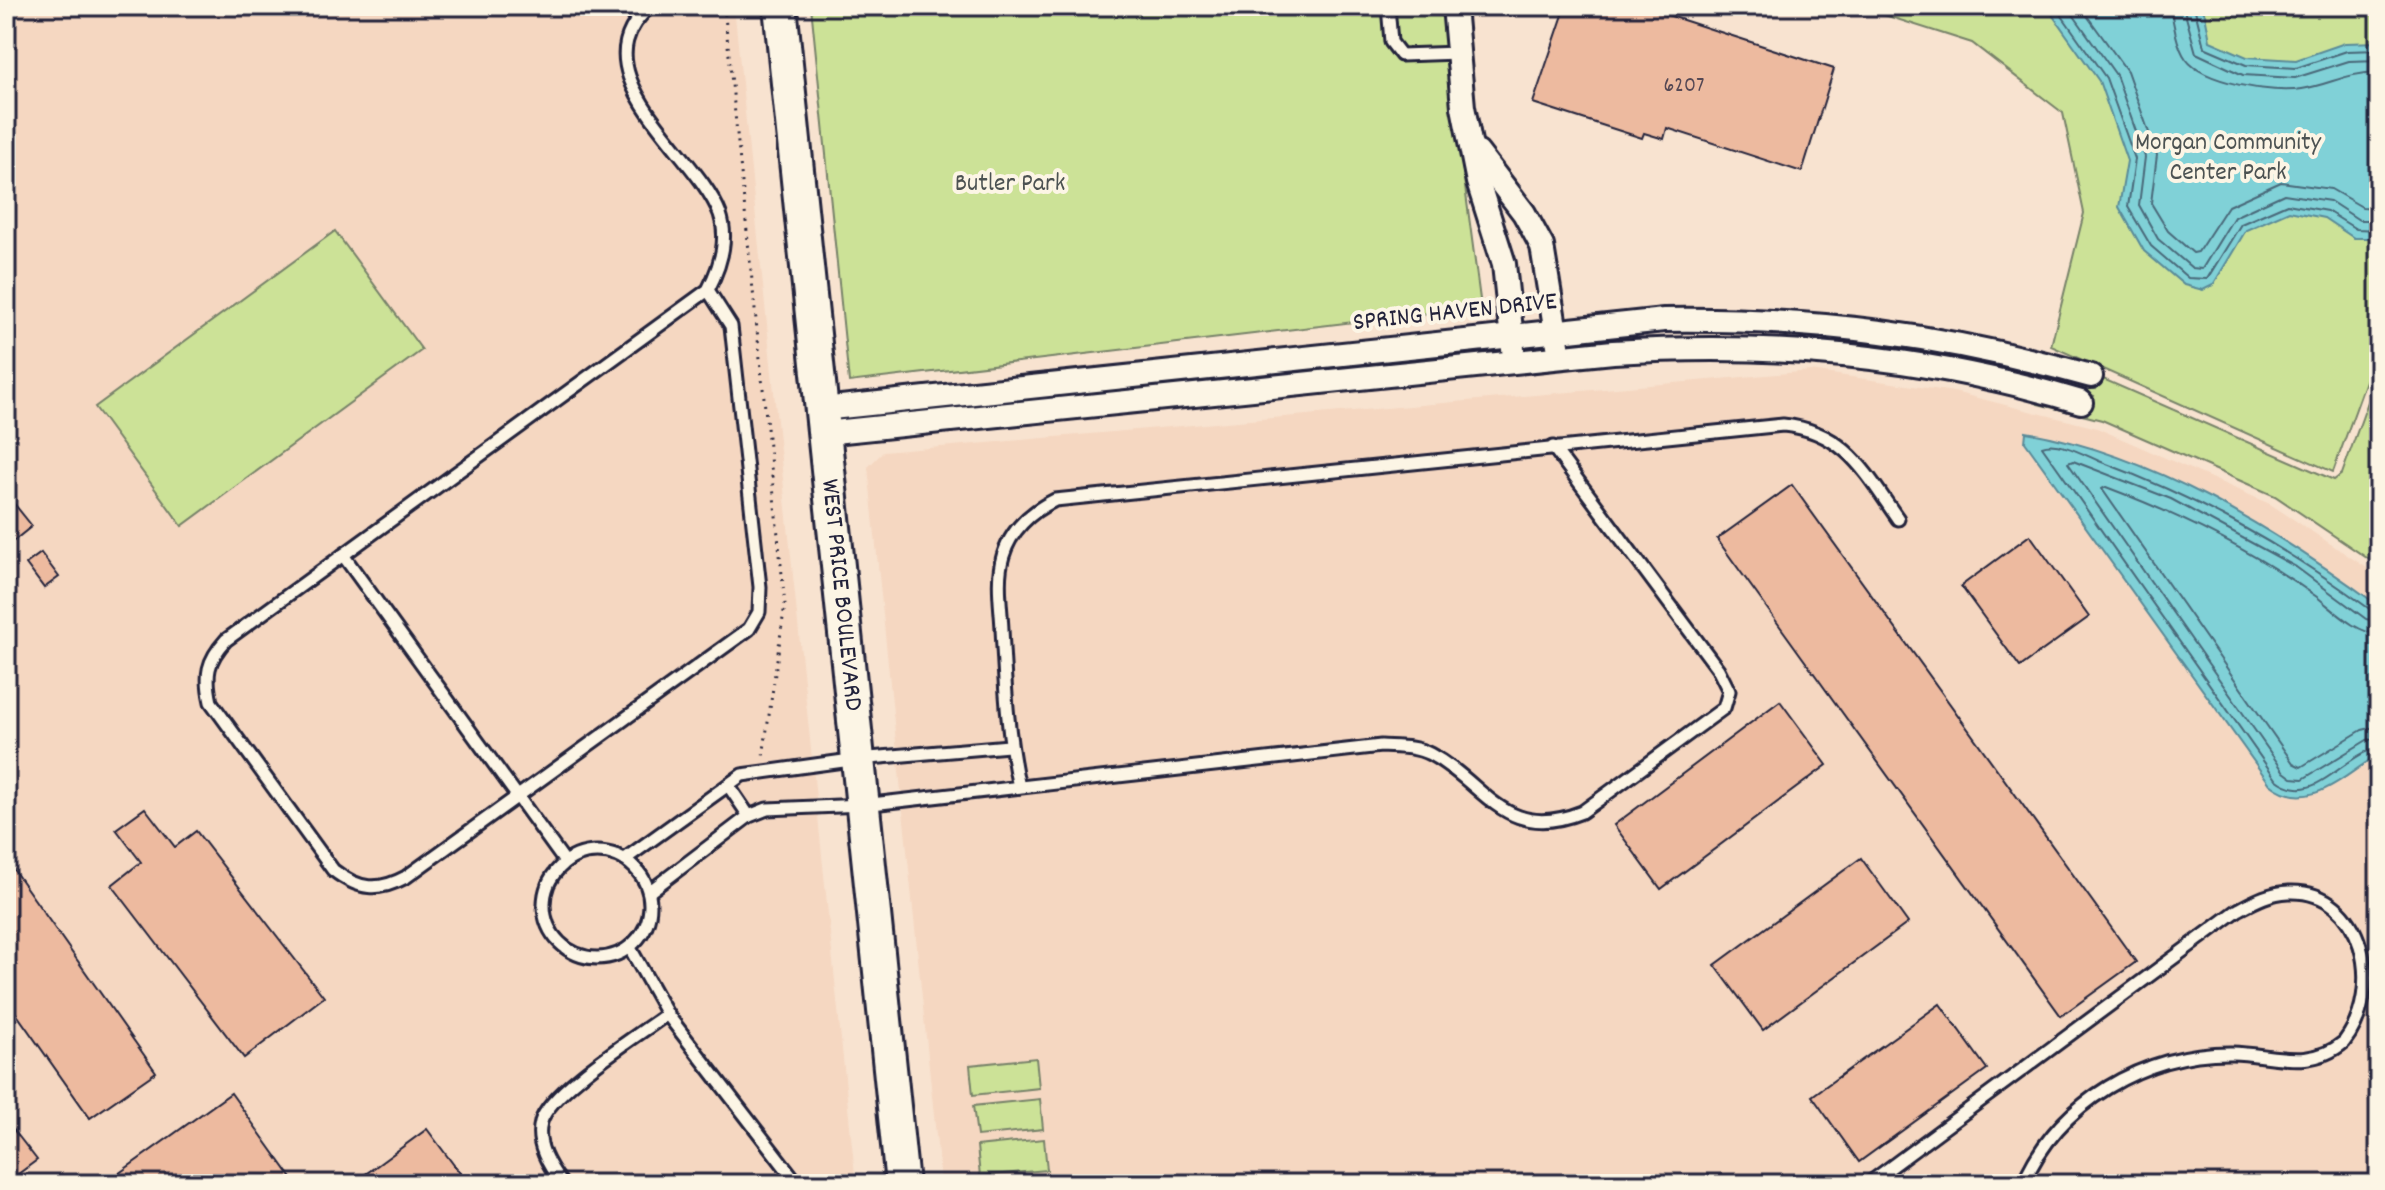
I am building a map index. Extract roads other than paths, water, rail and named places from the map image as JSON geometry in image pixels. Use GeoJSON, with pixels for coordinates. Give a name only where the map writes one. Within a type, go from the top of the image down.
{"type":"FeatureCollection","features":[{"type":"Feature","properties":{"kind":"street","name":"WEST PRICE BOULEVARD"},"geometry":{"type":"LineString","coordinates":[[780,6],[902,1184]]}},
{"type":"Feature","properties":{"kind":"street"},"geometry":{"type":"LineString","coordinates":[[1454,6],[1469,138],[1478,182],[1504,264],[1514,362]]}},
{"type":"Feature","properties":{"kind":"street"},"geometry":{"type":"LineString","coordinates":[[1469,138],[1492,176],[1534,228],[1547,268],[1559,358]]}},
{"type":"Feature","properties":{"kind":"street","name":"SPRING HAVEN DRIVE"},"geometry":{"type":"LineString","coordinates":[[823,421],[1511,335],[1664,320],[1804,322],[1884,330],[2029,359],[2091,376]]}},
{"type":"Feature","properties":{"kind":"street"},"geometry":{"type":"LineString","coordinates":[[823,421],[1680,348],[1802,349],[1875,356],[2022,384],[2081,402]]}},
{"type":"Feature","properties":{"kind":"lane"},"geometry":{"type":"LineString","coordinates":[[651,6],[636,18],[625,46],[626,71],[640,102],[699,178],[720,214],[723,238],[720,267],[708,290],[226,640],[212,655],[205,677],[211,702],[333,870],[349,882],[366,888],[388,887],[519,798],[749,629],[759,612],[760,587],[731,326],[708,290]]}},
{"type":"Feature","properties":{"kind":"lane"},"geometry":{"type":"LineString","coordinates":[[1388,6],[1391,42],[1401,55],[1413,58],[1458,53]]}},
{"type":"Feature","properties":{"kind":"lane"},"geometry":{"type":"LineString","coordinates":[[1019,787],[1009,746],[999,571],[1009,540],[1040,507],[1071,497],[1783,425],[1807,427],[1844,448],[1898,519]]}},
{"type":"Feature","properties":{"kind":"lane"},"geometry":{"type":"LineString","coordinates":[[649,892],[749,816],[767,809],[863,805],[1381,746],[1428,753],[1506,813],[1543,821],[1564,819],[1590,807],[1724,708],[1729,691],[1718,669],[1553,447]]}},
{"type":"Feature","properties":{"kind":"lane"},"geometry":{"type":"LineString","coordinates":[[343,555],[565,862]]}},
{"type":"Feature","properties":{"kind":"lane"},"geometry":{"type":"LineString","coordinates":[[625,859],[742,775],[858,759],[1009,746]]}},
{"type":"Feature","properties":{"kind":"lane"},"geometry":{"type":"LineString","coordinates":[[728,785],[749,816]]}},
{"type":"Feature","properties":{"kind":"lane"},"geometry":{"type":"LineString","coordinates":[[594,852],[625,859],[640,873],[649,892],[651,913],[644,933],[630,948],[611,957],[590,958],[570,951],[555,937],[546,918],[544,897],[551,877],[565,862],[594,852]]}},
{"type":"Feature","properties":{"kind":"lane"},"geometry":{"type":"LineString","coordinates":[[1868,1184],[2238,910],[2264,896],[2309,894],[2345,914],[2361,934],[2376,973],[2374,989],[2367,1013],[2343,1042],[2313,1058],[2293,1061],[2207,1053],[2174,1058],[2135,1072],[2107,1088],[2060,1125],[2034,1158],[2023,1184]]}},
{"type":"Feature","properties":{"kind":"lane"},"geometry":{"type":"LineString","coordinates":[[630,948],[667,1014],[798,1184]]}},
{"type":"Feature","properties":{"kind":"lane"},"geometry":{"type":"LineString","coordinates":[[562,1184],[541,1149],[541,1122],[553,1099],[667,1014]]}},
{"type":"Feature","properties":{"kind":"water"},"geometry":{"type":"Polygon","coordinates":[[[2046,6],[2200,6],[2205,14],[2210,41],[2247,57],[2296,60],[2345,43],[2379,42],[2379,238],[2354,238],[2324,218],[2289,211],[2246,230],[2213,285],[2203,290],[2184,285],[2144,251],[2119,207],[2127,161],[2099,81],[2046,6]]]}},
{"type":"Feature","properties":{"kind":"water"},"geometry":{"type":"Polygon","coordinates":[[[2026,432],[2121,458],[2212,499],[2298,550],[2379,606],[2379,754],[2339,781],[2312,794],[2284,793],[2270,784],[2025,442],[2026,432]]]}},
{"type":"Feature","properties":{"kind":"park label","name":"Morgan Community Center Park"},"geometry":{"type":"Point","coordinates":[2228,158]}},
{"type":"Feature","properties":{"kind":"park label","name":"Butler Park"},"geometry":{"type":"Point","coordinates":[1010,184]}}]}
